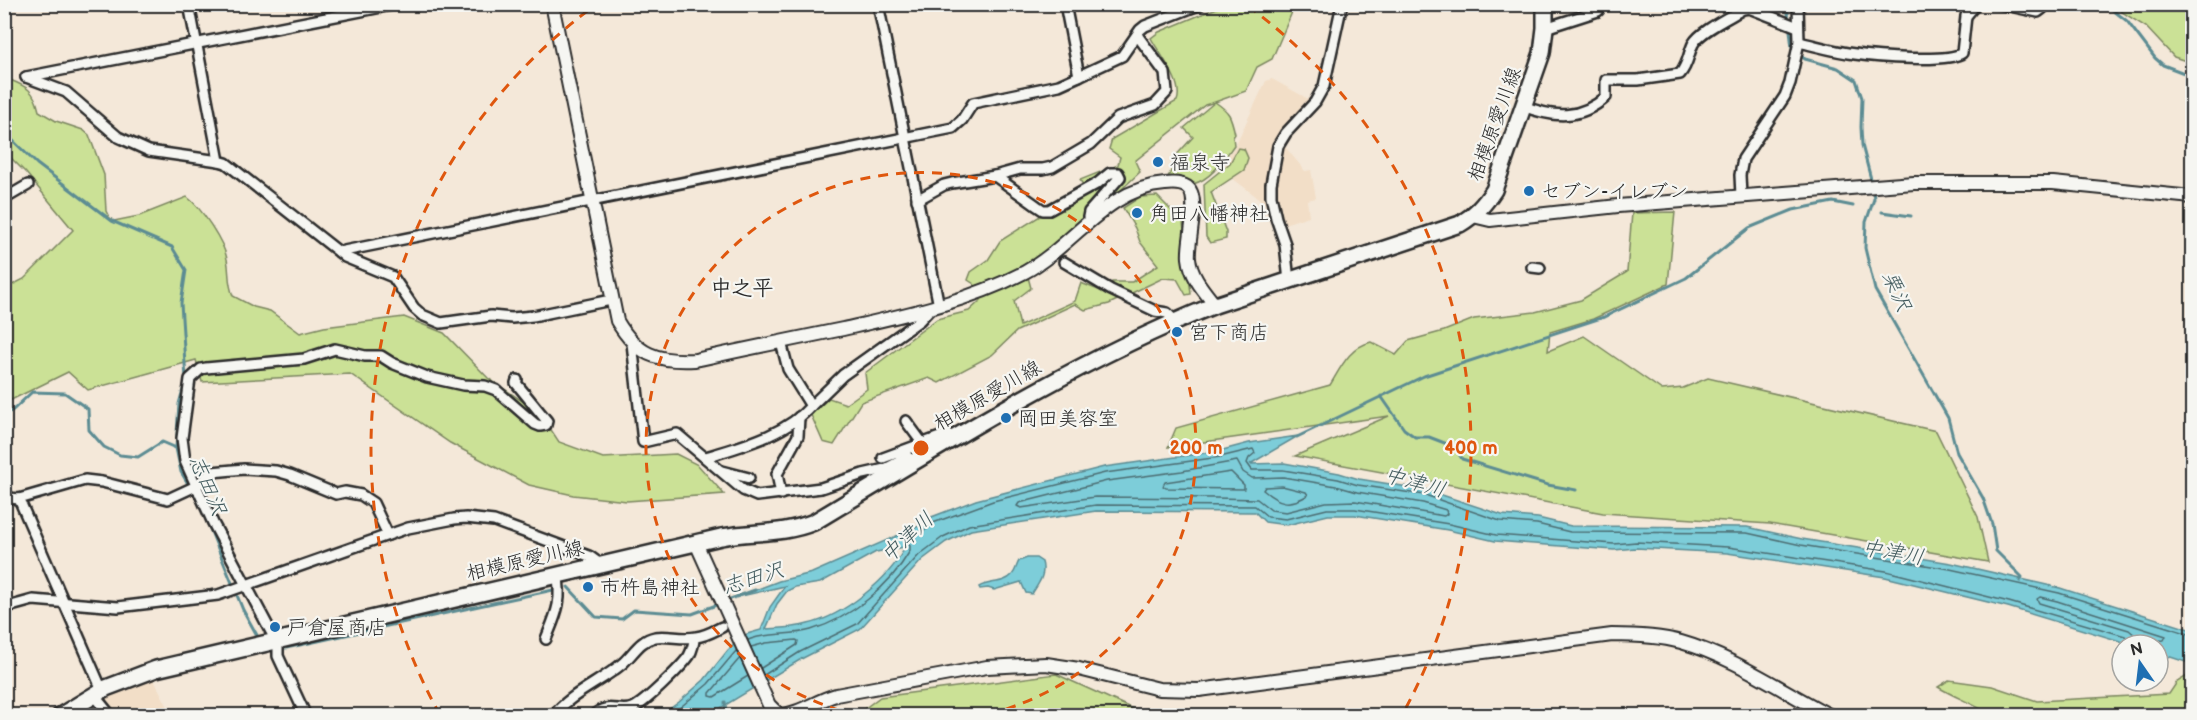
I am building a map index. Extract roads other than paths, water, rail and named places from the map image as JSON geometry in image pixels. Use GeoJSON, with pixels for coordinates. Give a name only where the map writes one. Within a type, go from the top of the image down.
{"type":"FeatureCollection","features":[{"type":"Feature","properties":{"kind":"main road","name":"相模原愛川線"},"geometry":{"type":"LineString","coordinates":[[60,716],[98,693],[156,669],[600,564],[699,549],[734,535],[778,532],[800,527],[814,522],[1051,382],[1175,321],[1215,305],[1445,230],[1473,216],[1494,190],[1542,52],[1545,4]]}},
{"type":"Feature","properties":{"kind":"street"},"geometry":{"type":"LineString","coordinates":[[189,4],[219,161]]}},
{"type":"Feature","properties":{"kind":"street"},"geometry":{"type":"LineString","coordinates":[[397,4],[26,77],[66,92],[118,137],[139,148],[226,163],[345,257],[393,277],[414,308],[422,315],[441,323],[491,316],[512,318],[534,316],[611,300]]}},
{"type":"Feature","properties":{"kind":"street"},"geometry":{"type":"LineString","coordinates":[[552,4],[617,321],[627,339],[656,357],[677,361],[695,360],[934,308],[1023,272],[1054,252],[1121,197],[1140,188],[1170,184],[1185,186],[1191,192],[1194,201],[1189,247],[1192,268],[1198,282],[1215,305]]}},
{"type":"Feature","properties":{"kind":"street"},"geometry":{"type":"LineString","coordinates":[[878,4],[917,200],[934,308]]}},
{"type":"Feature","properties":{"kind":"street"},"geometry":{"type":"LineString","coordinates":[[1065,4],[1079,76]]}},
{"type":"Feature","properties":{"kind":"street"},"geometry":{"type":"LineString","coordinates":[[339,252],[957,126],[973,103],[1059,85],[1122,56],[1145,26],[1201,4]]}},
{"type":"Feature","properties":{"kind":"street"},"geometry":{"type":"LineString","coordinates":[[1289,281],[1285,244],[1271,196],[1276,156],[1281,139],[1315,102],[1324,86],[1342,4]]}},
{"type":"Feature","properties":{"kind":"street"},"geometry":{"type":"LineString","coordinates":[[1545,28],[1599,11],[1603,4]]}},
{"type":"Feature","properties":{"kind":"street"},"geometry":{"type":"LineString","coordinates":[[1741,196],[1740,166],[1785,96],[1796,59],[1799,44],[1796,26],[1798,4]]}},
{"type":"Feature","properties":{"kind":"street"},"geometry":{"type":"LineString","coordinates":[[1799,44],[1855,54],[1928,59],[1956,57],[1962,52],[1966,16],[1976,4]]}},
{"type":"Feature","properties":{"kind":"street"},"geometry":{"type":"LineString","coordinates":[[2000,4],[2038,12],[2042,9],[2043,4]]}},
{"type":"Feature","properties":{"kind":"street"},"geometry":{"type":"LineString","coordinates":[[1523,106],[1549,114],[1575,115],[1598,104],[1605,97],[1606,80],[1638,81],[1680,74],[1686,68],[1693,43],[1700,36],[1743,9],[1749,8],[1796,26]]}},
{"type":"Feature","properties":{"kind":"street"},"geometry":{"type":"LineString","coordinates":[[917,200],[944,185],[1020,169],[1052,167],[1092,144],[1118,118],[1155,105],[1167,92],[1165,73],[1137,34]]}},
{"type":"Feature","properties":{"kind":"street"},"geometry":{"type":"LineString","coordinates":[[995,176],[1043,210],[1049,210],[1098,183],[1110,173],[1118,173],[1120,177],[1116,184],[1089,212],[1088,217],[1092,220]]}},
{"type":"Feature","properties":{"kind":"street"},"geometry":{"type":"LineString","coordinates":[[1473,216],[1490,220],[1565,210],[1741,196],[1972,182],[2053,183],[2193,197]]}},
{"type":"Feature","properties":{"kind":"street"},"geometry":{"type":"LineString","coordinates":[[4,199],[28,185]]}},
{"type":"Feature","properties":{"kind":"street"},"geometry":{"type":"LineString","coordinates":[[1064,262],[1111,290],[1155,311],[1167,314],[1175,321]]}},
{"type":"Feature","properties":{"kind":"street"},"geometry":{"type":"LineString","coordinates":[[706,457],[756,442],[799,417],[843,375],[934,308]]}},
{"type":"Feature","properties":{"kind":"street"},"geometry":{"type":"LineString","coordinates":[[781,342],[788,369],[811,406]]}},
{"type":"Feature","properties":{"kind":"street"},"geometry":{"type":"LineString","coordinates":[[632,343],[641,439],[643,441],[678,434],[750,495],[766,497],[821,488],[885,469],[908,457],[914,462]]}},
{"type":"Feature","properties":{"kind":"street"},"geometry":{"type":"LineString","coordinates":[[306,716],[278,656],[278,645],[243,587],[228,547],[213,523],[185,461],[182,438],[190,379],[201,369],[304,359],[330,349],[365,356],[375,355],[427,377],[464,385],[489,387],[496,390],[535,424],[546,425],[547,421],[516,382],[517,380]]}},
{"type":"Feature","properties":{"kind":"street"},"geometry":{"type":"LineString","coordinates":[[781,494],[777,474],[798,436],[799,417]]}},
{"type":"Feature","properties":{"kind":"street"},"geometry":{"type":"LineString","coordinates":[[906,422],[923,444]]}},
{"type":"Feature","properties":{"kind":"street"},"geometry":{"type":"LineString","coordinates":[[883,458],[953,432],[957,436]]}},
{"type":"Feature","properties":{"kind":"street"},"geometry":{"type":"LineString","coordinates":[[4,492],[10,498],[19,499],[85,480],[102,482],[168,499],[196,486],[212,472],[244,469],[283,473],[336,494],[345,492],[361,495],[373,503],[378,510],[388,536]]}},
{"type":"Feature","properties":{"kind":"street"},"geometry":{"type":"LineString","coordinates":[[722,471],[749,478]]}},
{"type":"Feature","properties":{"kind":"street"},"geometry":{"type":"LineString","coordinates":[[19,499],[63,602],[106,714]]}},
{"type":"Feature","properties":{"kind":"street"},"geometry":{"type":"LineString","coordinates":[[4,608],[33,600],[118,607],[218,595],[408,528],[454,519],[477,519],[501,524],[561,544],[589,556],[600,564]]}},
{"type":"Feature","properties":{"kind":"street"},"geometry":{"type":"LineString","coordinates":[[699,549],[773,711],[779,715],[793,714],[812,703],[836,695],[987,667],[1015,664],[1046,664],[1079,669],[1159,689],[1199,690],[1612,634],[1656,637],[1691,646],[1751,673],[1831,716]]}},
{"type":"Feature","properties":{"kind":"street"},"geometry":{"type":"LineString","coordinates":[[546,639],[560,599],[561,591],[557,574]]}},
{"type":"Feature","properties":{"kind":"street"},"geometry":{"type":"LineString","coordinates":[[553,716],[568,701],[602,679],[624,661],[643,642],[655,637],[694,638],[722,627]]}},
{"type":"Feature","properties":{"kind":"street"},"geometry":{"type":"LineString","coordinates":[[593,716],[603,709],[634,708],[650,696],[687,658],[694,645],[694,638]]}},
{"type":"Feature","properties":{"kind":"water","name":"中津川"},"geometry":{"type":"Polygon","coordinates":[[[1298,436],[1250,464],[1284,463],[1339,473],[1359,479],[1427,490],[1502,515],[1538,518],[1571,526],[1747,527],[1802,539],[1951,563],[2060,588],[2192,630],[2192,664],[2170,657],[2170,633],[2110,633],[2110,638],[2008,607],[1885,577],[1727,553],[1636,548],[1614,550],[1495,541],[1448,530],[1355,515],[1328,515],[1287,525],[1265,522],[1255,512],[1096,511],[971,530],[946,542],[922,560],[860,629],[803,658],[709,715],[660,716],[704,680],[728,650],[747,634],[761,630],[770,607],[785,586],[737,597],[779,581],[812,573],[924,524],[929,518],[976,500],[1104,467],[1219,451],[1249,443],[1298,436]],[[905,547],[876,552],[820,583],[795,587],[787,591],[777,604],[766,629],[787,628],[822,620],[850,605],[888,571],[905,547]]]}},
{"type":"Feature","properties":{"kind":"water"},"geometry":{"type":"Polygon","coordinates":[[[1036,558],[1042,562],[1043,567],[1041,579],[1032,594],[1026,593],[1021,582],[994,590],[980,589],[979,587],[983,585],[1009,578],[1019,561],[1036,558]]]}},
{"type":"Feature","properties":{"kind":"waterway","name":"栗沢"},"geometry":{"type":"LineString","coordinates":[[1787,4],[1792,48],[1805,59],[1838,68],[1856,80],[1862,98],[1862,145],[1872,183]]}},
{"type":"Feature","properties":{"kind":"waterway"},"geometry":{"type":"LineString","coordinates":[[2105,4],[2127,21],[2163,65],[2192,76]]}},
{"type":"Feature","properties":{"kind":"waterway"},"geometry":{"type":"LineString","coordinates":[[4,132],[37,164],[112,221],[172,247],[186,270],[181,303],[186,379],[179,404],[176,448],[181,472],[199,502],[243,610],[258,637]]}},
{"type":"Feature","properties":{"kind":"waterway","name":"栗沢"},"geometry":{"type":"LineString","coordinates":[[1873,190],[1874,199],[1866,222],[1865,248],[1875,290],[1948,418],[1957,453],[1983,498],[1992,524],[1996,551],[2022,577],[2020,581]]}},
{"type":"Feature","properties":{"kind":"waterway"},"geometry":{"type":"LineString","coordinates":[[1297,437],[1424,376],[1604,317],[1686,278],[1749,228],[1793,210],[1833,202],[1853,206]]}},
{"type":"Feature","properties":{"kind":"waterway"},"geometry":{"type":"LineString","coordinates":[[1882,212],[1911,216]]}},
{"type":"Feature","properties":{"kind":"waterway","name":"志田沢"},"geometry":{"type":"LineString","coordinates":[[4,415],[13,410],[32,392],[65,393],[88,409],[89,430],[104,447],[120,455],[138,457],[162,442],[176,448]]}},
{"type":"Feature","properties":{"kind":"waterway"},"geometry":{"type":"LineString","coordinates":[[1381,396],[1404,429],[1415,437],[1429,437],[1455,447],[1462,459],[1548,485],[1576,490]]}},
{"type":"Feature","properties":{"kind":"waterway","name":"志田沢"},"geometry":{"type":"LineString","coordinates":[[568,587],[596,617],[622,619],[634,610],[692,614],[719,604]]}},
{"type":"Feature","properties":{"kind":"waterway","name":"志田沢"},"geometry":{"type":"LineString","coordinates":[[286,648],[553,590]]}},
{"type":"Feature","properties":{"kind":"waterway","name":"志田沢"},"geometry":{"type":"LineString","coordinates":[[725,601],[755,590]]}},
{"type":"Feature","properties":{"kind":"waterway"},"geometry":{"type":"LineString","coordinates":[[725,702],[726,716]]}},
{"type":"Feature","properties":{"kind":"place","name":"福泉寺"},"geometry":{"type":"Point","coordinates":[1158,162]}},
{"type":"Feature","properties":{"kind":"place","name":"セブン-イレブン"},"geometry":{"type":"Point","coordinates":[1529,191]}},
{"type":"Feature","properties":{"kind":"place","name":"角田八幡神社"},"geometry":{"type":"Point","coordinates":[1137,213]}},
{"type":"Feature","properties":{"kind":"place","name":"宮下商店"},"geometry":{"type":"Point","coordinates":[1177,332]}},
{"type":"Feature","properties":{"kind":"place","name":"岡田美容室"},"geometry":{"type":"Point","coordinates":[1006,418]}},
{"type":"Feature","properties":{"kind":"place","name":"市杵島神社"},"geometry":{"type":"Point","coordinates":[588,587]}},
{"type":"Feature","properties":{"kind":"place","name":"戸倉屋商店"},"geometry":{"type":"Point","coordinates":[275,627]}},
{"type":"Feature","properties":{"kind":"district","name":"中之平"},"geometry":{"type":"Point","coordinates":[742,288]}}]}
